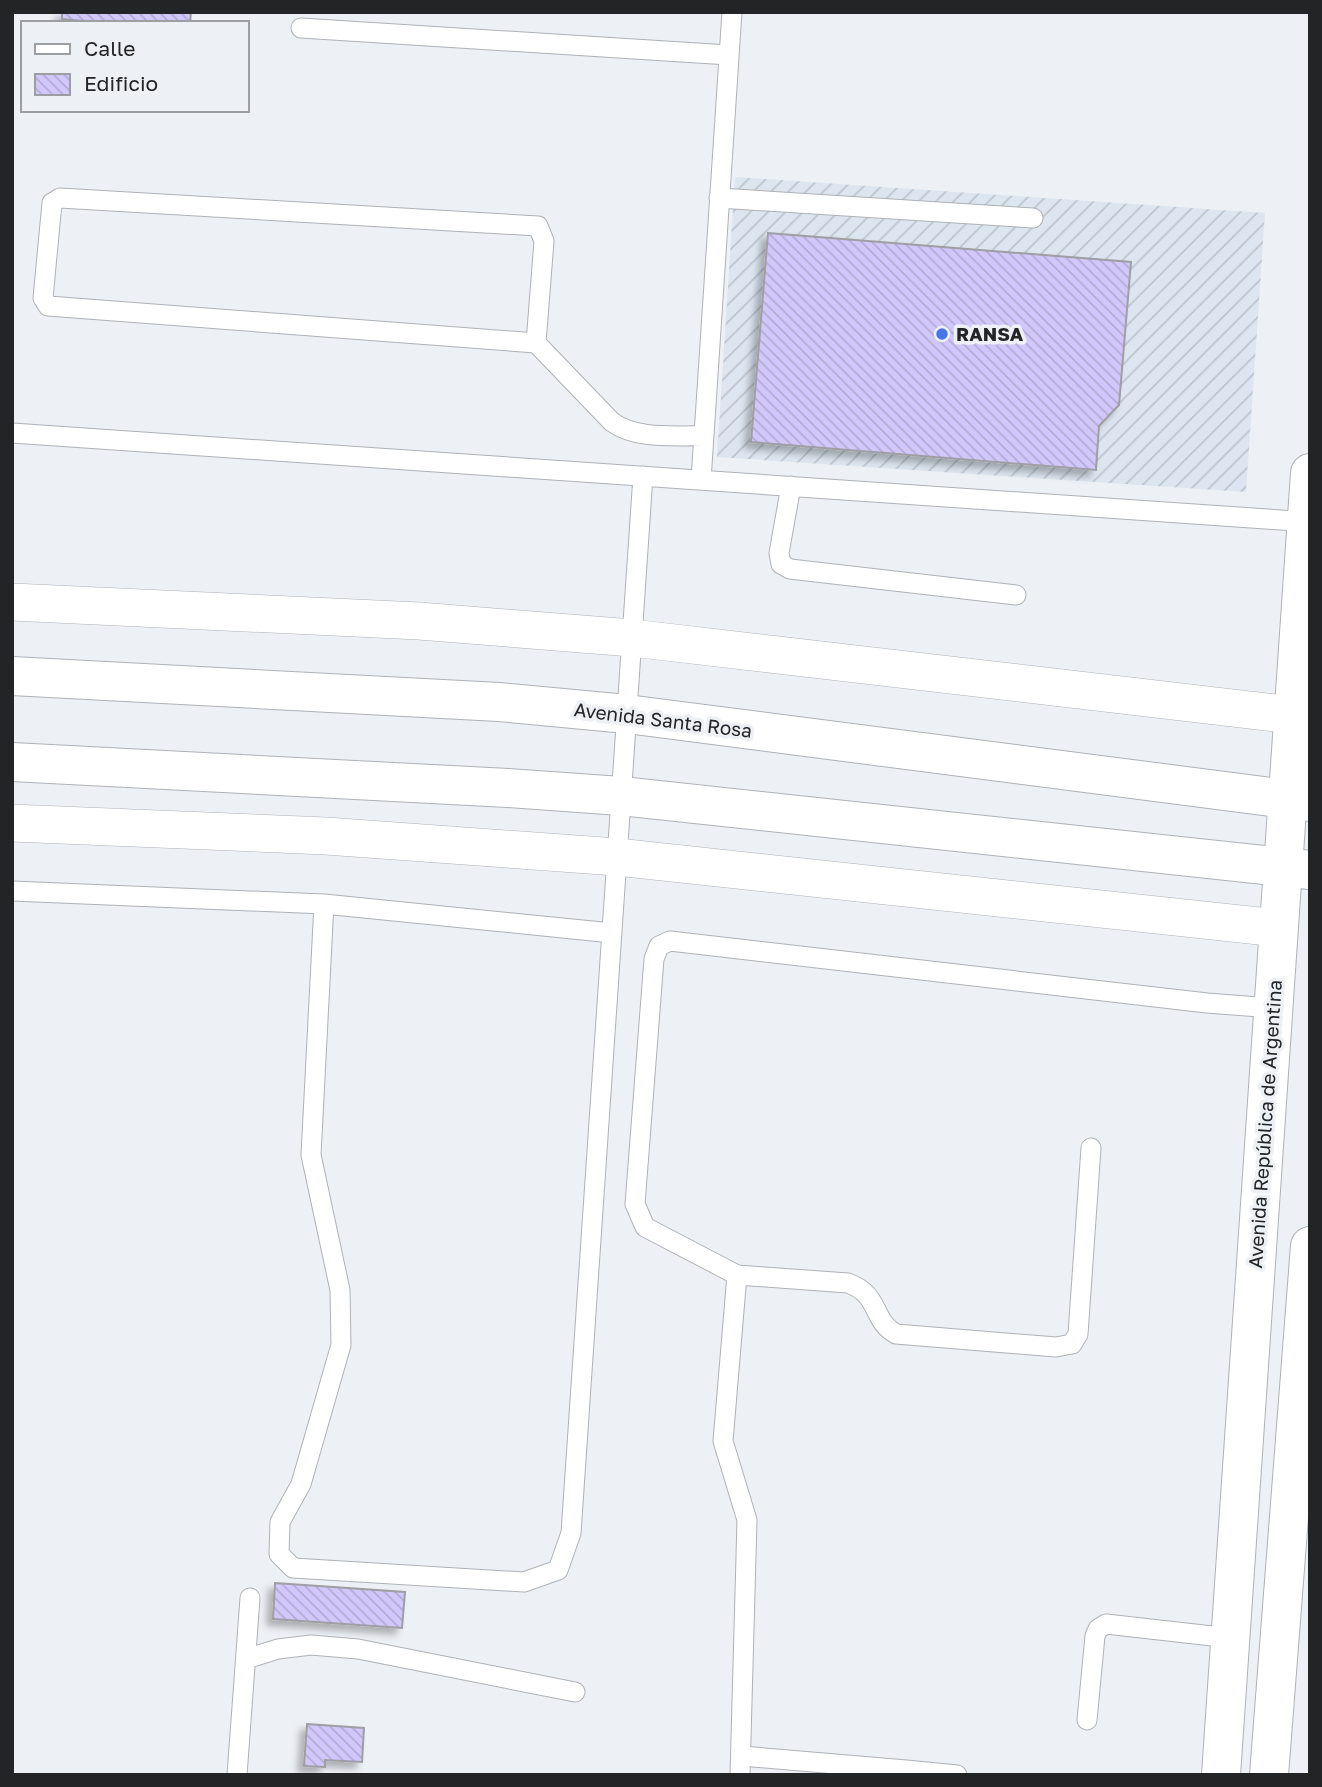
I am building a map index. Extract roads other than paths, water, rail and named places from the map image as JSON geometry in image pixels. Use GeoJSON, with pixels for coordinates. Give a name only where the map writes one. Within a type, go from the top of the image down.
{"type":"FeatureCollection","features":[{"type":"Feature","properties":{"kind":"main road","name":"Avenida República de Argentina"},"geometry":{"type":"LineString","coordinates":[[1221,1775],[1278,928],[1296,869],[1299,801],[1293,715],[1310,473]]}},
{"type":"Feature","properties":{"kind":"main road","name":"Avenida Santa Rosa"},"geometry":{"type":"LineString","coordinates":[[12,676],[499,702],[627,714],[1299,801]]}},
{"type":"Feature","properties":{"kind":"main road"},"geometry":{"type":"LineString","coordinates":[[12,762],[621,796],[1296,869]]}},
{"type":"Feature","properties":{"kind":"main road"},"geometry":{"type":"LineString","coordinates":[[1269,1775],[1302,1453],[1310,1246]]}},
{"type":"Feature","properties":{"kind":"street"},"geometry":{"type":"LineString","coordinates":[[12,602],[419,621],[632,638],[1293,715]]}},
{"type":"Feature","properties":{"kind":"street"},"geometry":{"type":"LineString","coordinates":[[12,823],[326,836],[617,858],[1278,928]]}},
{"type":"Feature","properties":{"kind":"lane"},"geometry":{"type":"LineString","coordinates":[[701,480],[732,12]]}},
{"type":"Feature","properties":{"kind":"lane"},"geometry":{"type":"LineString","coordinates":[[300,28],[729,55]]}},
{"type":"Feature","properties":{"kind":"lane"},"geometry":{"type":"LineString","coordinates":[[536,344],[544,241],[537,226],[60,198],[52,203],[43,298],[48,306],[536,344],[622,429],[639,433],[704,436]]}},
{"type":"Feature","properties":{"kind":"lane"},"geometry":{"type":"LineString","coordinates":[[719,198],[1033,218]]}},
{"type":"Feature","properties":{"kind":"lane"},"geometry":{"type":"LineString","coordinates":[[12,433],[1308,522]]}},
{"type":"Feature","properties":{"kind":"lane"},"geometry":{"type":"LineString","coordinates":[[324,904],[311,1155],[340,1290],[341,1345],[301,1485],[281,1522],[279,1554],[293,1568],[524,1581],[558,1570],[571,1533],[643,476]]}},
{"type":"Feature","properties":{"kind":"lane"},"geometry":{"type":"LineString","coordinates":[[791,486],[779,553],[781,564],[790,569],[1016,595]]}},
{"type":"Feature","properties":{"kind":"lane"},"geometry":{"type":"LineString","coordinates":[[12,891],[324,904],[612,933]]}},
{"type":"Feature","properties":{"kind":"lane"},"geometry":{"type":"LineString","coordinates":[[1091,1148],[1078,1334],[1072,1344],[1056,1347],[896,1334],[888,1330],[869,1294],[860,1287],[848,1283],[737,1275],[645,1227],[635,1205],[654,959],[659,946],[670,941],[1273,1009]]}},
{"type":"Feature","properties":{"kind":"lane"},"geometry":{"type":"LineString","coordinates":[[737,1275],[723,1441],[747,1520],[741,1765],[957,1775]]}},
{"type":"Feature","properties":{"kind":"lane"},"geometry":{"type":"LineString","coordinates":[[237,1775],[250,1598]]}},
{"type":"Feature","properties":{"kind":"lane"},"geometry":{"type":"LineString","coordinates":[[1087,1720],[1095,1636],[1098,1629],[1107,1624],[1230,1638]]}},
{"type":"Feature","properties":{"kind":"lane"},"geometry":{"type":"LineString","coordinates":[[246,1659],[278,1649],[300,1646],[346,1648],[575,1692]]}},
{"type":"Feature","properties":{"kind":"place","name":"RANSA"},"geometry":{"type":"Point","coordinates":[942,334]}}]}
